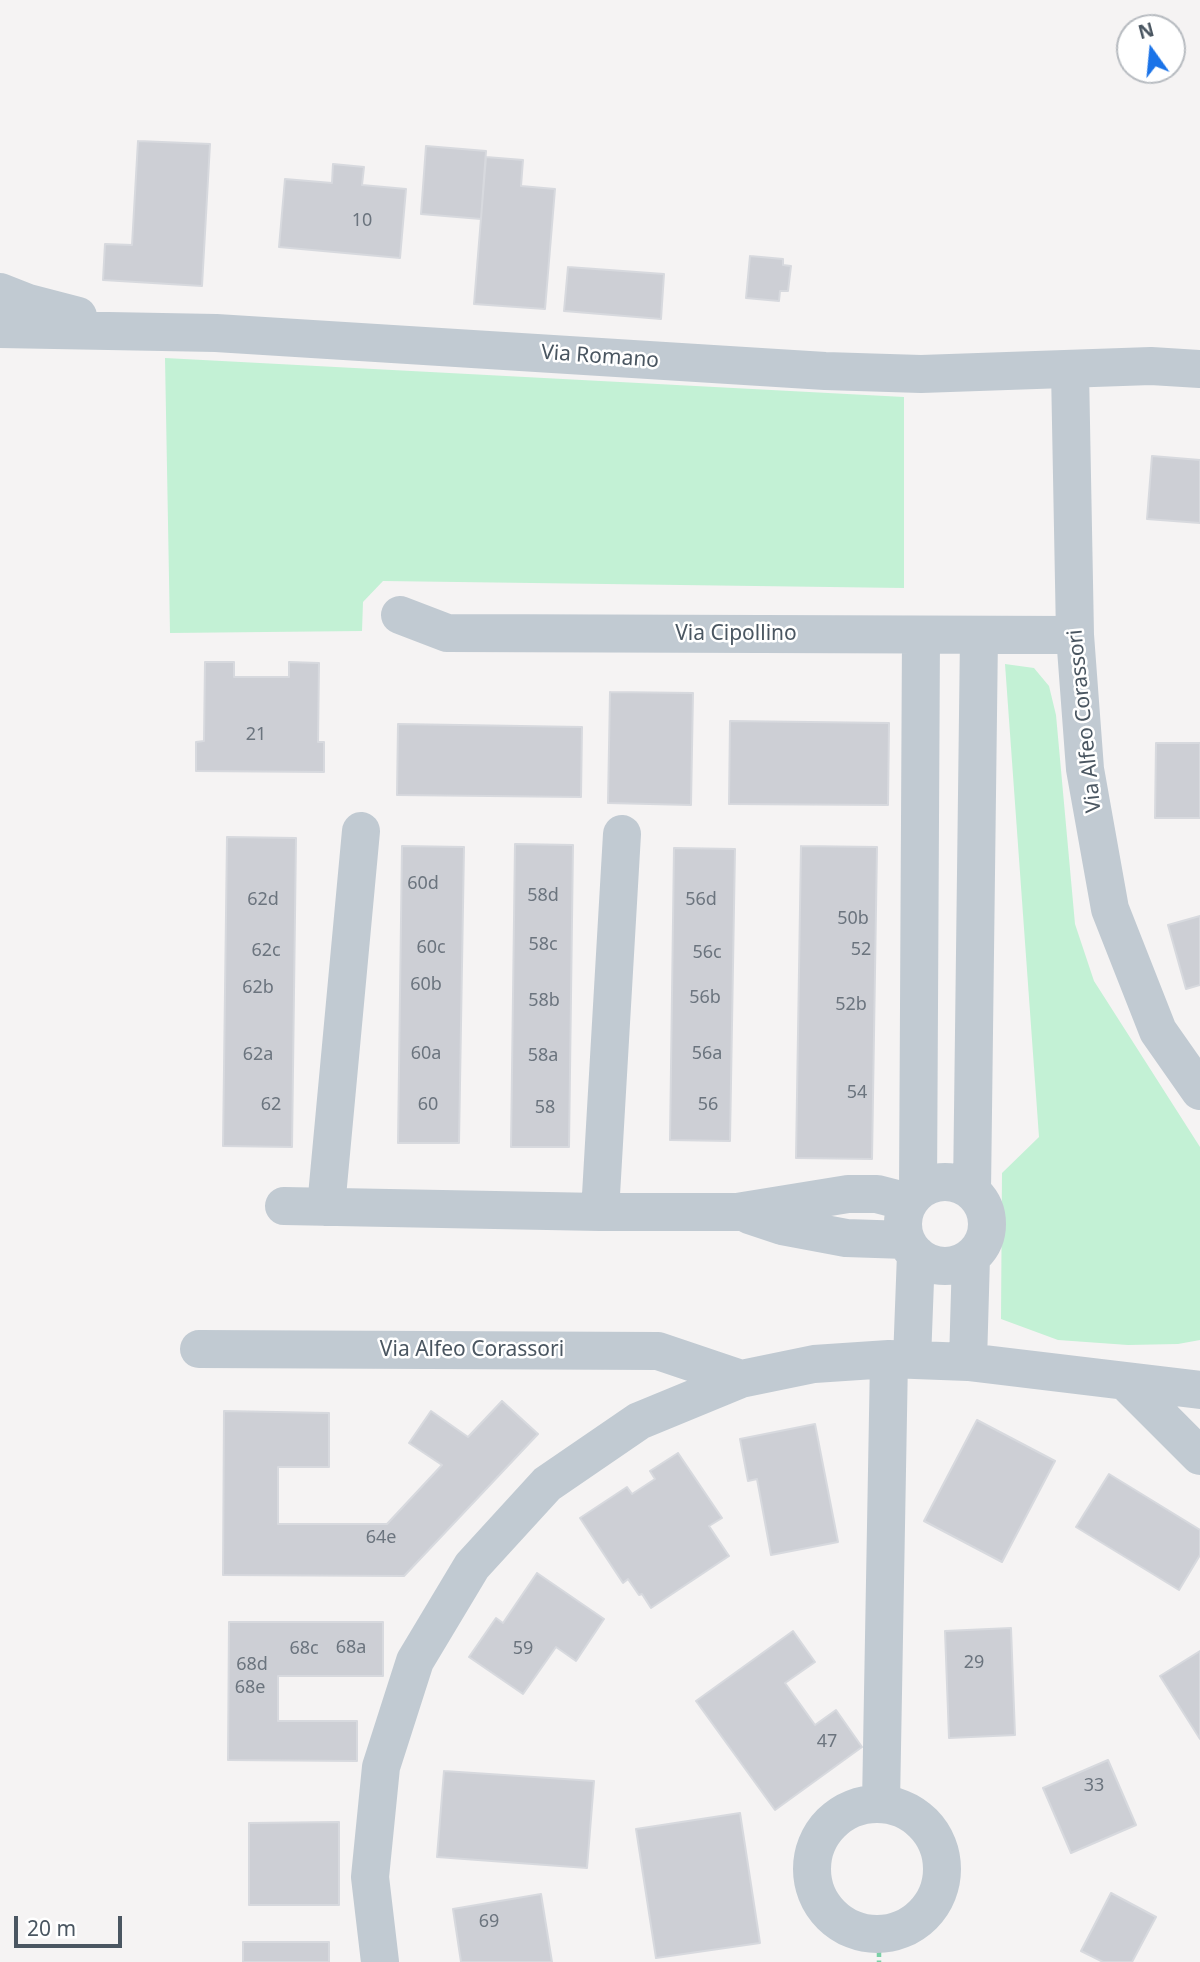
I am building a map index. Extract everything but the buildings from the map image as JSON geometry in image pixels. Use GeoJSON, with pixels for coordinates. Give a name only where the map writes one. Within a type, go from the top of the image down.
{"type":"FeatureCollection","features":[{"type":"Feature","properties":{"kind":"street"},"geometry":{"type":"LineString","coordinates":[[0,292],[28,303],[134,330]]}},
{"type":"Feature","properties":{"kind":"street","name":"Via Romano"},"geometry":{"type":"LineString","coordinates":[[0,329],[216,333],[825,371],[921,374],[1152,366],[1200,369]]}},
{"type":"Feature","properties":{"kind":"street","name":"Via Alfeo Corassori"},"geometry":{"type":"LineString","coordinates":[[1070,370],[1075,635],[1085,769],[1110,909],[1157,1031],[1200,1091]]}},
{"type":"Feature","properties":{"kind":"street","name":"Via Cipollino"},"geometry":{"type":"LineString","coordinates":[[400,615],[447,633],[1075,635]]}},
{"type":"Feature","properties":{"kind":"street"},"geometry":{"type":"LineString","coordinates":[[881,1804],[900,1360],[911,1247],[902,1227],[913,1196],[921,635]]}},
{"type":"Feature","properties":{"kind":"street"},"geometry":{"type":"LineString","coordinates":[[972,1192],[979,635]]}},
{"type":"Feature","properties":{"kind":"street"},"geometry":{"type":"LineString","coordinates":[[326,1207],[361,831]]}},
{"type":"Feature","properties":{"kind":"street"},"geometry":{"type":"LineString","coordinates":[[600,1212],[622,834]]}},
{"type":"Feature","properties":{"kind":"street"},"geometry":{"type":"LineString","coordinates":[[284,1206],[737,1212],[848,1194],[913,1196],[928,1185],[951,1182],[972,1192],[980,1200],[987,1224],[985,1237],[971,1257],[949,1266],[937,1265],[911,1247],[782,1226],[737,1212]]}},
{"type":"Feature","properties":{"kind":"street"},"geometry":{"type":"LineString","coordinates":[[968,1362],[971,1257]]}},
{"type":"Feature","properties":{"kind":"street","name":"Via Alfeo Corassori"},"geometry":{"type":"LineString","coordinates":[[198,1349],[659,1351],[741,1379]]}},
{"type":"Feature","properties":{"kind":"street"},"geometry":{"type":"LineString","coordinates":[[380,1962],[370,1877],[381,1767],[415,1661],[472,1566],[547,1485],[639,1421],[741,1379],[814,1364],[900,1360],[968,1362],[1200,1390]]}},
{"type":"Feature","properties":{"kind":"street"},"geometry":{"type":"LineString","coordinates":[[1125,1381],[1200,1456]]}},
{"type":"Feature","properties":{"kind":"street"},"geometry":{"type":"LineString","coordinates":[[881,1804],[902,1809],[921,1821],[935,1839],[942,1859],[942,1881],[934,1902],[919,1919],[879,1948],[839,1922],[824,1908],[815,1889],[812,1868],[815,1848],[825,1829],[841,1815],[860,1806],[881,1804]]}},
{"type":"Feature","properties":{"kind":"green space"},"geometry":{"type":"Polygon","coordinates":[[[165,358],[904,397],[904,588],[383,581],[363,602],[362,631],[170,633],[165,358]]]}},
{"type":"Feature","properties":{"kind":"green space"},"geometry":{"type":"Polygon","coordinates":[[[1005,664],[1034,668],[1049,686],[1056,715],[1075,924],[1094,981],[1200,1147],[1200,1340],[1178,1344],[1128,1345],[1058,1340],[1001,1319],[1002,1173],[1039,1137],[1005,664]]]}}]}
